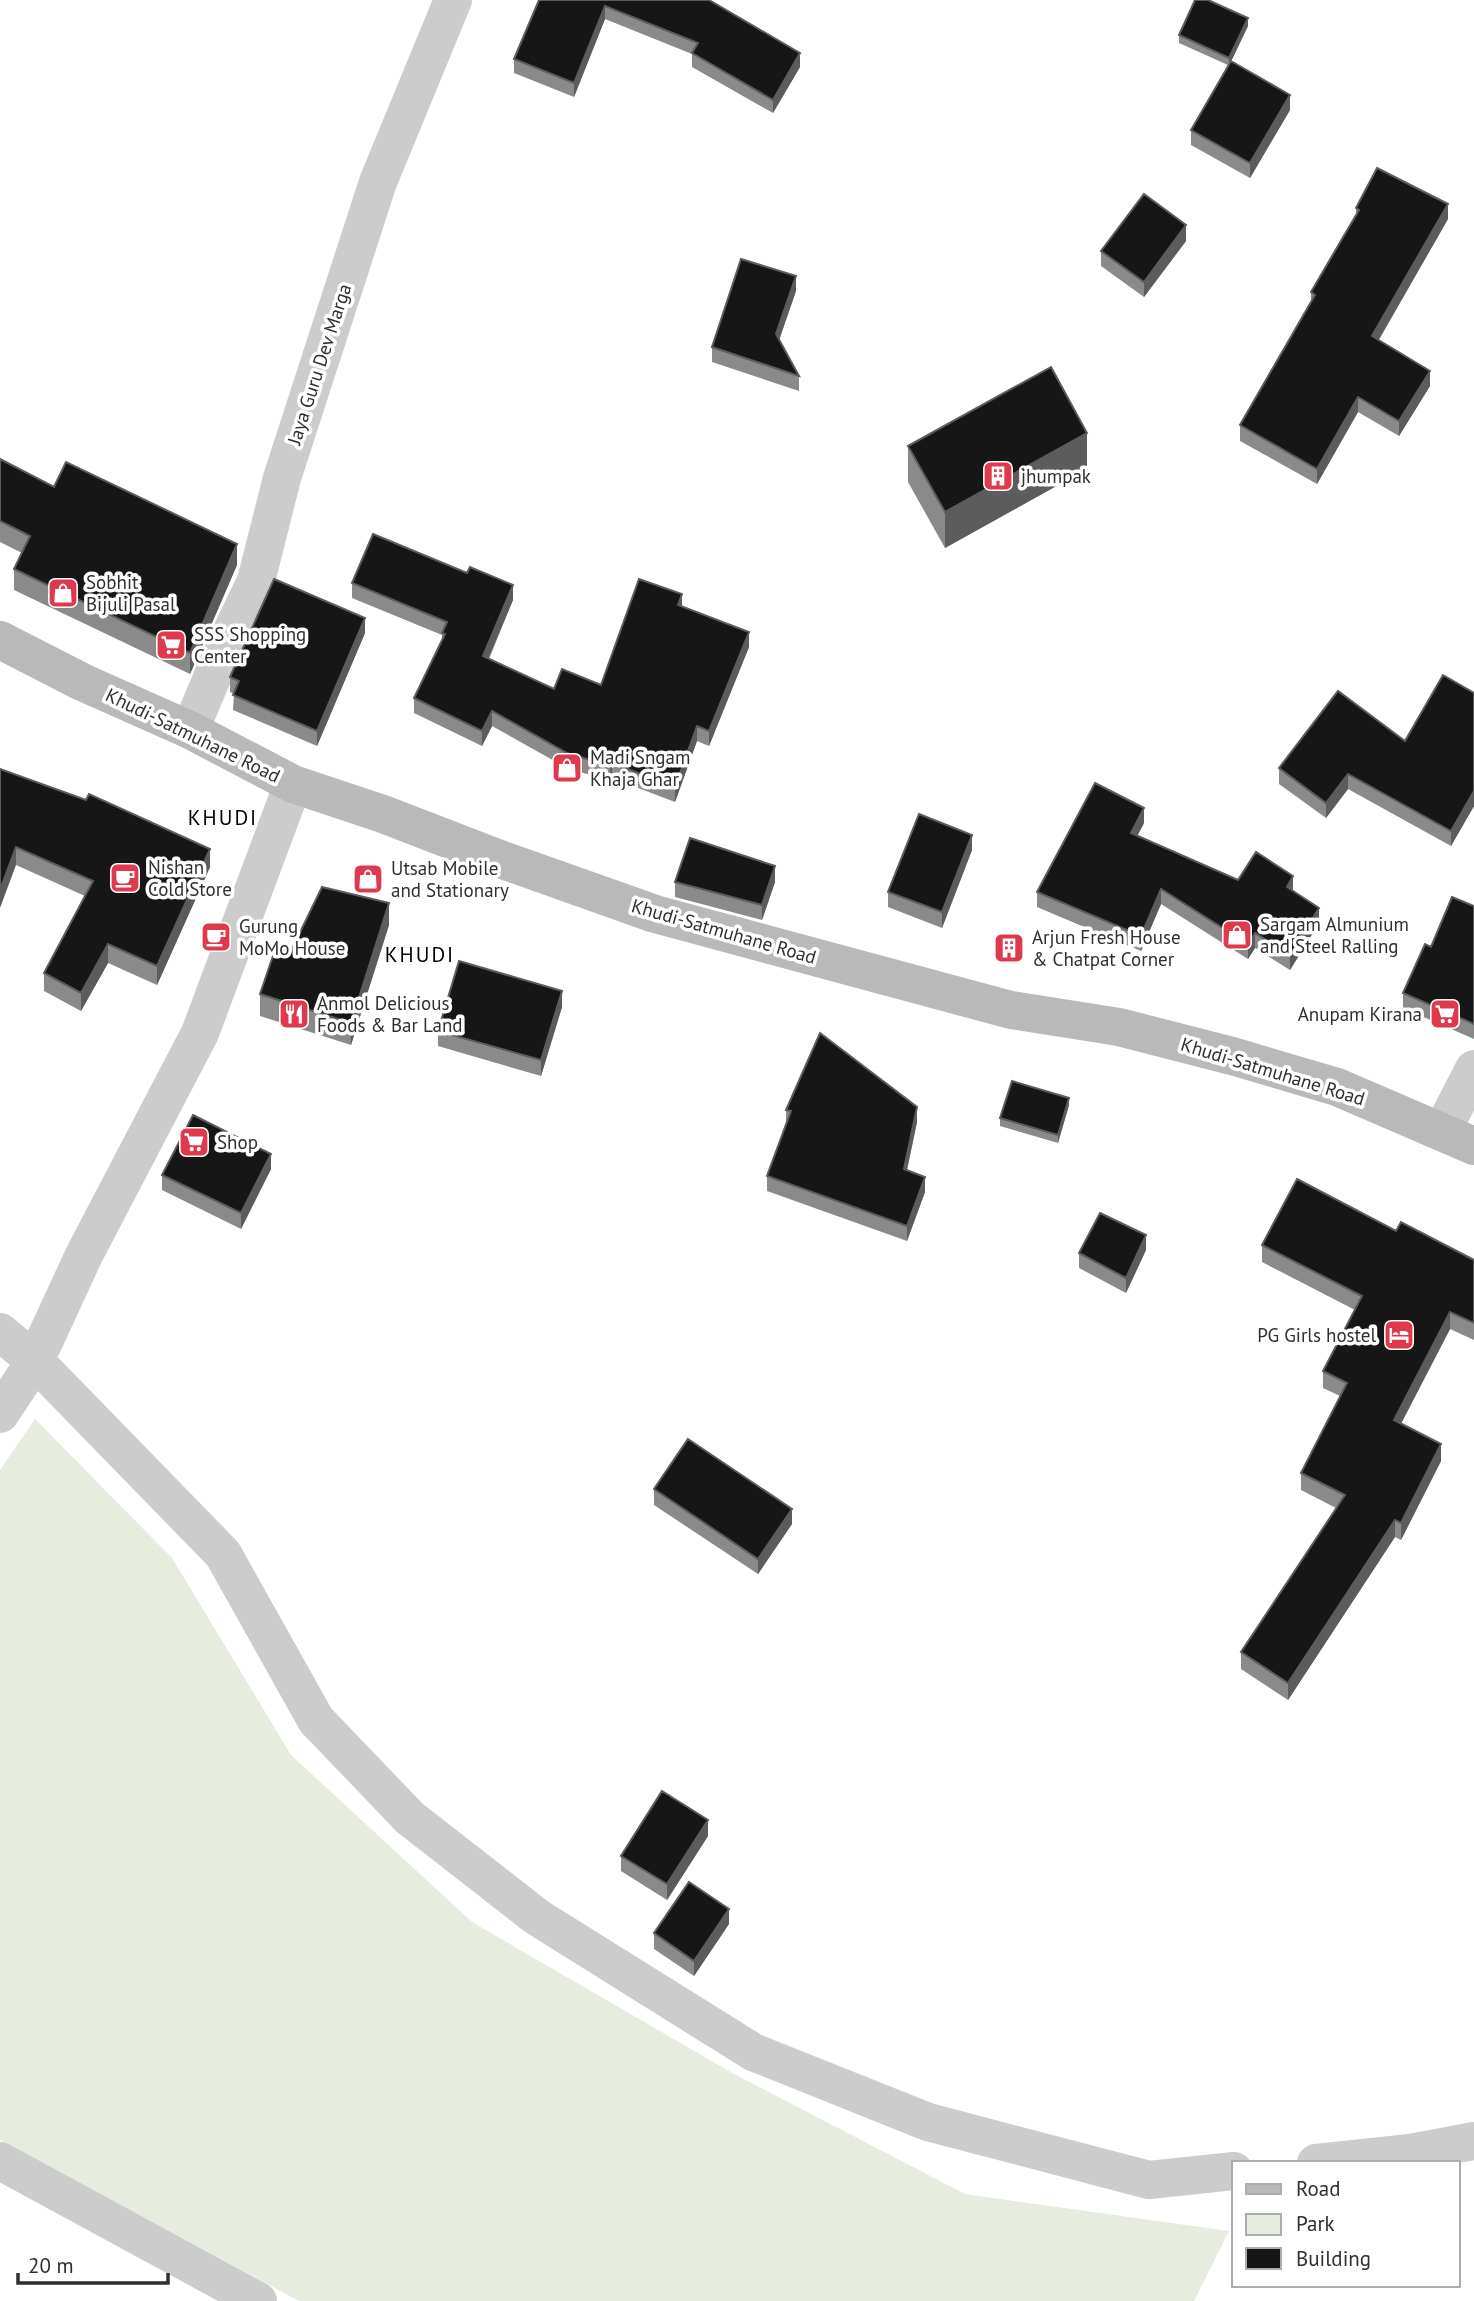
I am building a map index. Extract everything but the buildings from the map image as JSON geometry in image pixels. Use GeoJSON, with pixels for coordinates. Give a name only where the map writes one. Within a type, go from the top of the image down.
{"type":"FeatureCollection","features":[{"type":"Feature","properties":{"kind":"main road","name":"Khudi-Satmuhane Road"},"geometry":{"type":"LineString","coordinates":[[0,640],[82,682],[190,730],[293,784],[383,814],[497,859],[655,914],[1011,1010],[1119,1027],[1232,1056],[1337,1087],[1458,1138]]}},
{"type":"Feature","properties":{"kind":"street","name":"Jaya Guru Dev Marga"},"geometry":{"type":"LineString","coordinates":[[190,730],[230,635],[257,581],[282,478],[378,182],[453,0]]}},
{"type":"Feature","properties":{"kind":"street"},"geometry":{"type":"LineString","coordinates":[[0,1414],[35,1361],[84,1255],[200,1033],[293,784]]}},
{"type":"Feature","properties":{"kind":"street"},"geometry":{"type":"LineString","coordinates":[[1458,1138],[1474,1069]]}},
{"type":"Feature","properties":{"kind":"street"},"geometry":{"type":"LineString","coordinates":[[0,1332],[35,1361],[223,1554],[316,1720],[410,1818],[537,1917],[753,2052],[928,2122],[1149,2180],[1232,2171]]}},
{"type":"Feature","properties":{"kind":"street"},"geometry":{"type":"LineString","coordinates":[[1335,2161],[1410,2153],[1474,2141]]}},
{"type":"Feature","properties":{"kind":"street"},"geometry":{"type":"LineString","coordinates":[[0,2161],[258,2301]]}},
{"type":"Feature","properties":{"kind":"green space"},"geometry":{"type":"Polygon","coordinates":[[[35,1419],[172,1558],[291,1755],[472,1922],[734,2074],[965,2194],[1229,2231],[1194,2301],[299,2301],[0,2140],[0,1470],[35,1419]]]}},
{"type":"Feature","properties":{"kind":"place","name":"jhumpak"},"geometry":{"type":"Point","coordinates":[998,476]}},
{"type":"Feature","properties":{"kind":"place","name":"Sobhit Bijuli Pasal"},"geometry":{"type":"Point","coordinates":[63,593]}},
{"type":"Feature","properties":{"kind":"place","name":"SSS Shopping Center"},"geometry":{"type":"Point","coordinates":[171,645]}},
{"type":"Feature","properties":{"kind":"place","name":"Madi Sngam Khaja Ghar"},"geometry":{"type":"Point","coordinates":[567,768]}},
{"type":"Feature","properties":{"kind":"place","name":"Nishan Cold Store"},"geometry":{"type":"Point","coordinates":[125,878]}},
{"type":"Feature","properties":{"kind":"place","name":"Utsab Mobile and Stationary"},"geometry":{"type":"Point","coordinates":[368,879]}},
{"type":"Feature","properties":{"kind":"place","name":"Sargam Almunium and Steel Ralling"},"geometry":{"type":"Point","coordinates":[1237,935]}},
{"type":"Feature","properties":{"kind":"place","name":"Gurung MoMo House"},"geometry":{"type":"Point","coordinates":[216,937]}},
{"type":"Feature","properties":{"kind":"place","name":"Arjun Fresh House & Chatpat Corner"},"geometry":{"type":"Point","coordinates":[1009,948]}},
{"type":"Feature","properties":{"kind":"place","name":"Anmol Delicious Foods & Bar Land"},"geometry":{"type":"Point","coordinates":[294,1014]}},
{"type":"Feature","properties":{"kind":"place","name":"Anupam Kirana"},"geometry":{"type":"Point","coordinates":[1445,1014]}},
{"type":"Feature","properties":{"kind":"place","name":"Shop"},"geometry":{"type":"Point","coordinates":[194,1142]}},
{"type":"Feature","properties":{"kind":"place","name":"PG Girls hostel"},"geometry":{"type":"Point","coordinates":[1399,1335]}},
{"type":"Feature","properties":{"kind":"district","name":"KHUDI"},"geometry":{"type":"Point","coordinates":[223,818]}},
{"type":"Feature","properties":{"kind":"district","name":"KHUDI"},"geometry":{"type":"Point","coordinates":[420,955]}}]}
